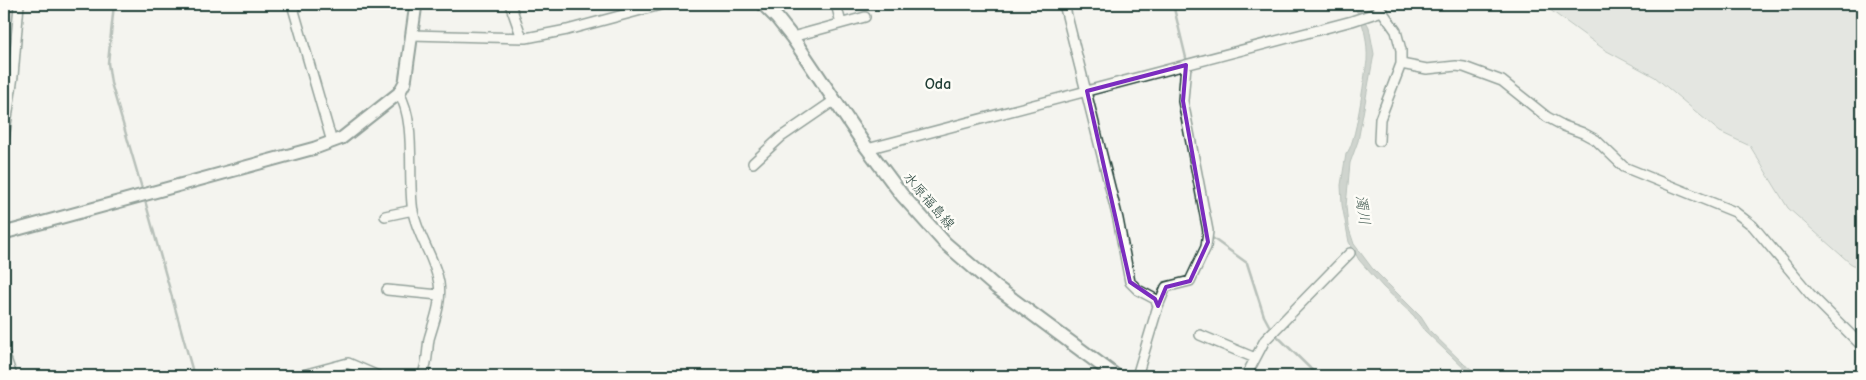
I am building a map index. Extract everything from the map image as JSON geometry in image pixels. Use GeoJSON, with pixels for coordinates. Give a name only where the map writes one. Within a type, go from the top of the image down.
{"type":"FeatureCollection","features":[{"type":"Feature","properties":{"kind":"main road","name":"水原福島線"},"geometry":{"type":"LineString","coordinates":[[763,4],[792,37],[867,149],[902,195],[945,243],[996,287],[1116,376]]}},
{"type":"Feature","properties":{"kind":"street"},"geometry":{"type":"LineString","coordinates":[[4,139],[19,4]]}},
{"type":"Feature","properties":{"kind":"street"},"geometry":{"type":"LineString","coordinates":[[292,4],[332,142]]}},
{"type":"Feature","properties":{"kind":"street"},"geometry":{"type":"LineString","coordinates":[[4,233],[143,196],[342,138],[399,92],[405,82],[416,4]]}},
{"type":"Feature","properties":{"kind":"street"},"geometry":{"type":"LineString","coordinates":[[510,4],[522,38]]}},
{"type":"Feature","properties":{"kind":"street"},"geometry":{"type":"LineString","coordinates":[[411,35],[522,38],[567,30],[664,4]]}},
{"type":"Feature","properties":{"kind":"street"},"geometry":{"type":"LineString","coordinates":[[836,4],[841,23]]}},
{"type":"Feature","properties":{"kind":"street"},"geometry":{"type":"LineString","coordinates":[[1064,4],[1118,219],[1130,282],[1138,290],[1155,299],[1158,306]]}},
{"type":"Feature","properties":{"kind":"street"},"geometry":{"type":"LineString","coordinates":[[867,149],[1352,21],[1379,7],[1396,30],[1400,40],[1401,64],[1380,119],[1378,141]]}},
{"type":"Feature","properties":{"kind":"street"},"geometry":{"type":"LineString","coordinates":[[792,37],[865,17]]}},
{"type":"Feature","properties":{"kind":"street"},"geometry":{"type":"LineString","coordinates":[[1401,64],[1427,69],[1464,67],[1502,81],[1548,117],[1596,140],[1624,167],[1735,212],[1753,226],[1810,294],[1862,346]]}},
{"type":"Feature","properties":{"kind":"street"},"geometry":{"type":"LineString","coordinates":[[1137,376],[1158,306],[1166,287],[1190,282],[1208,242],[1208,231],[1183,101],[1186,65]]}},
{"type":"Feature","properties":{"kind":"street"},"geometry":{"type":"LineString","coordinates":[[399,92],[405,103],[408,115],[410,184],[413,210],[439,284],[439,303],[422,376]]}},
{"type":"Feature","properties":{"kind":"street"},"geometry":{"type":"LineString","coordinates":[[753,163],[781,137],[835,100]]}},
{"type":"Feature","properties":{"kind":"street"},"geometry":{"type":"LineString","coordinates":[[385,216],[413,210]]}},
{"type":"Feature","properties":{"kind":"street"},"geometry":{"type":"LineString","coordinates":[[1246,376],[1265,340],[1350,253]]}},
{"type":"Feature","properties":{"kind":"street"},"geometry":{"type":"LineString","coordinates":[[387,290],[439,295]]}},
{"type":"Feature","properties":{"kind":"street"},"geometry":{"type":"LineString","coordinates":[[1200,335],[1254,358]]}},
{"type":"Feature","properties":{"kind":"street"},"geometry":{"type":"LineString","coordinates":[[4,353],[12,376]]}},
{"type":"Feature","properties":{"kind":"street"},"geometry":{"type":"LineString","coordinates":[[299,376],[348,363],[378,376]]}},
{"type":"Feature","properties":{"kind":"highlighted area"},"geometry":{"type":"Polygon","coordinates":[[[1186,65],[1183,101],[1208,242],[1190,281],[1166,287],[1158,306],[1155,299],[1130,282],[1087,91],[1186,65]]]}},
{"type":"Feature","properties":{"kind":"shaded area","name":"濁川"},"geometry":{"type":"Polygon","coordinates":[[[1352,4],[1357,4],[1369,27],[1374,54],[1358,141],[1350,163],[1346,206],[1348,226],[1354,244],[1372,268],[1421,317],[1430,331],[1479,376],[1472,376],[1423,329],[1414,316],[1383,287],[1359,260],[1349,242],[1342,205],[1341,185],[1346,154],[1350,148],[1356,126],[1367,61],[1366,39],[1360,17],[1352,4]]]}},
{"type":"Feature","properties":{"kind":"shaded area"},"geometry":{"type":"Polygon","coordinates":[[[1542,4],[1862,4],[1862,270],[1850,263],[1788,208],[1750,146],[1720,132],[1655,77],[1605,50],[1542,4]]]}},
{"type":"Feature","properties":{"kind":"waterway"},"geometry":{"type":"LineString","coordinates":[[114,4],[108,63],[111,83],[143,192]]}},
{"type":"Feature","properties":{"kind":"waterway"},"geometry":{"type":"LineString","coordinates":[[1173,4],[1187,62]]}},
{"type":"Feature","properties":{"kind":"waterway"},"geometry":{"type":"LineString","coordinates":[[144,197],[194,376]]}},
{"type":"Feature","properties":{"kind":"waterway"},"geometry":{"type":"LineString","coordinates":[[1211,235],[1211,237],[1247,263],[1264,316],[1271,329]]}},
{"type":"Feature","properties":{"kind":"waterway"},"geometry":{"type":"LineString","coordinates":[[1275,334],[1318,376]]}},
{"type":"Feature","properties":{"kind":"district","name":"Oda"},"geometry":{"type":"Point","coordinates":[938,84]}}]}
